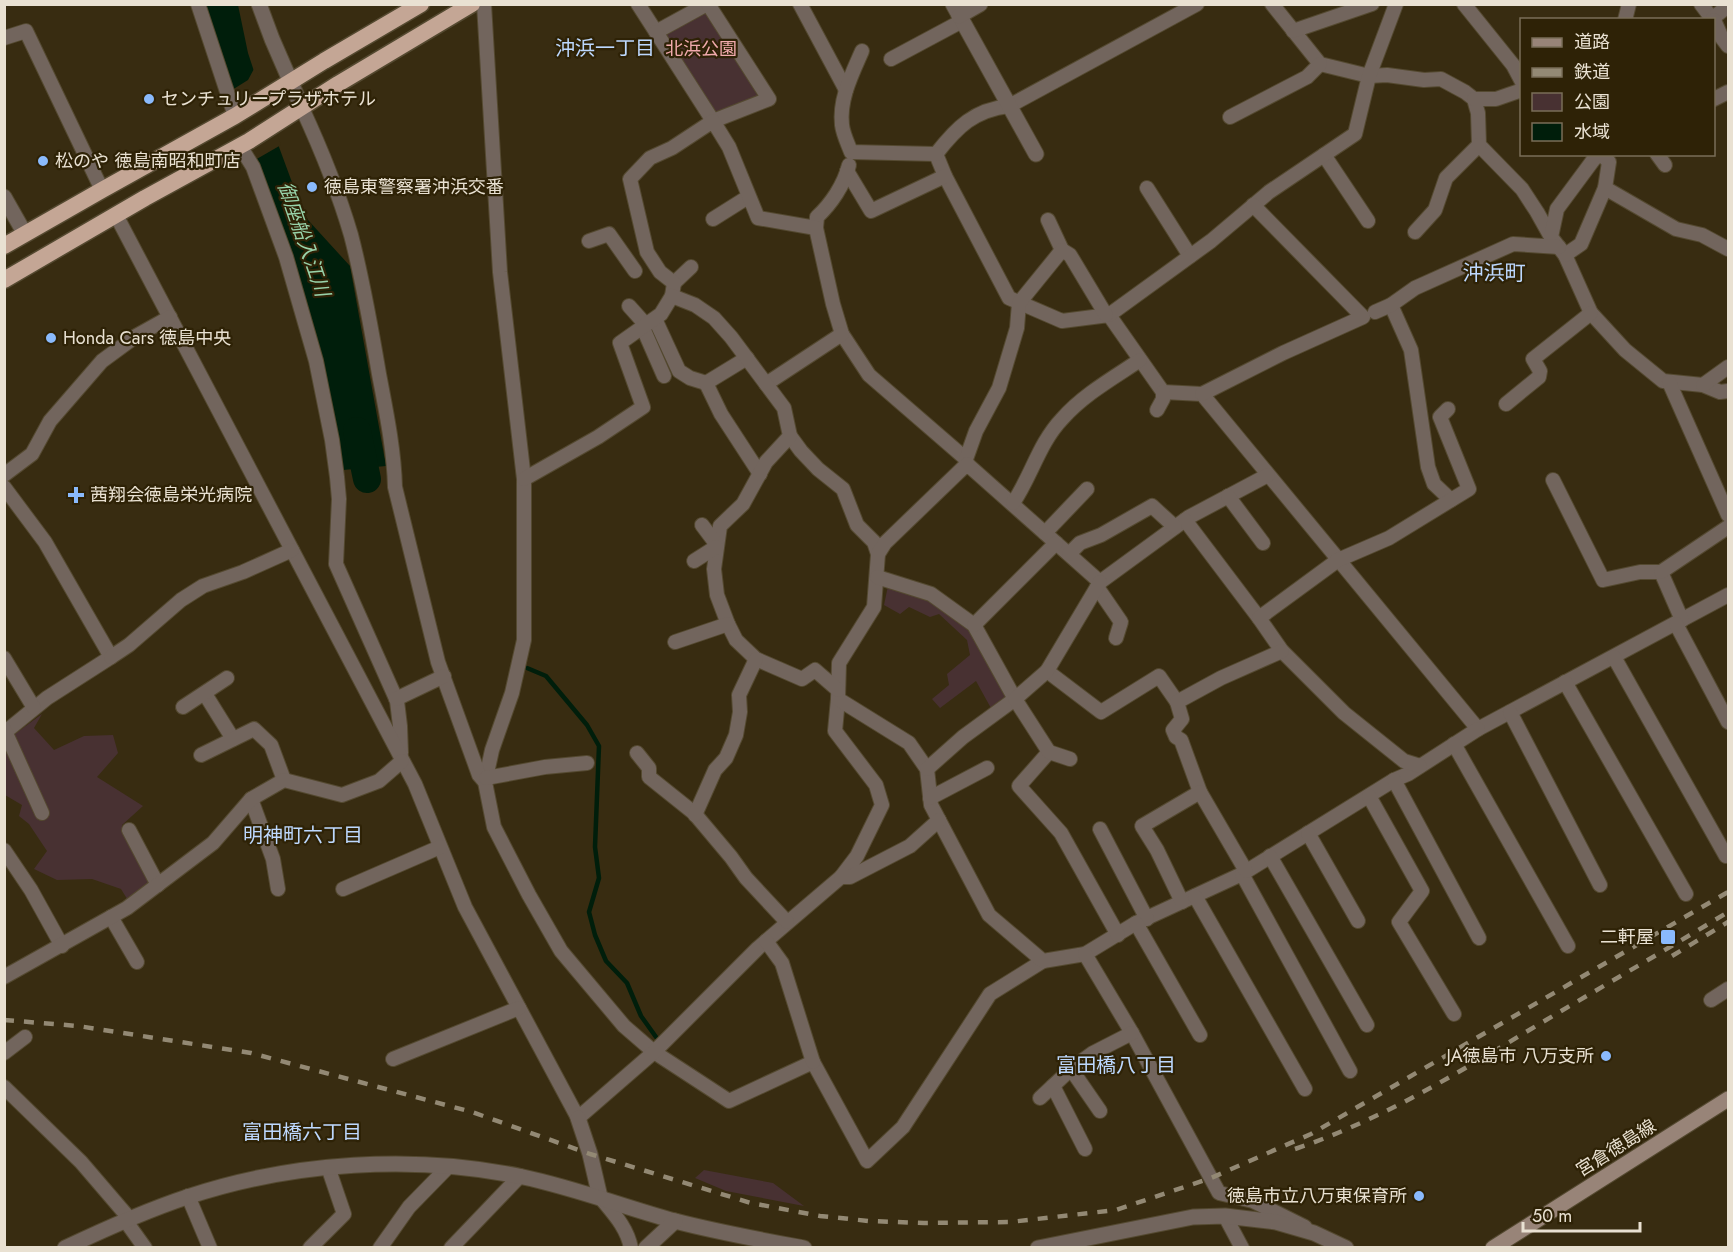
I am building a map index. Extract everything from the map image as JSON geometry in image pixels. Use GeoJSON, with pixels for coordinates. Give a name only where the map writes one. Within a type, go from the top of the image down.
{"type":"FeatureCollection","features":[{"type":"Feature","properties":{"kind":"highway"},"geometry":{"type":"LineString","coordinates":[[4,246],[237,115],[421,4]]}},
{"type":"Feature","properties":{"kind":"highway"},"geometry":{"type":"LineString","coordinates":[[4,280],[244,143],[472,4]]}},
{"type":"Feature","properties":{"kind":"main road","name":"宮倉徳島線"},"geometry":{"type":"LineString","coordinates":[[1492,1248],[1728,1100]]}},
{"type":"Feature","properties":{"kind":"street"},"geometry":{"type":"LineString","coordinates":[[198,4],[237,115]]}},
{"type":"Feature","properties":{"kind":"street"},"geometry":{"type":"LineString","coordinates":[[259,4],[316,138],[350,233],[361,276],[386,410],[395,487],[438,662],[479,775],[485,780]]}},
{"type":"Feature","properties":{"kind":"street"},"geometry":{"type":"LineString","coordinates":[[484,4],[500,272],[524,479],[524,640],[512,693],[492,750],[485,780],[494,827],[561,951],[624,1026],[654,1052],[729,1101],[813,1062]]}},
{"type":"Feature","properties":{"kind":"street"},"geometry":{"type":"LineString","coordinates":[[638,4],[729,147],[758,218],[816,228]]}},
{"type":"Feature","properties":{"kind":"street"},"geometry":{"type":"LineString","coordinates":[[578,1118],[654,1052],[766,941],[841,877],[857,856],[882,805],[876,785],[836,731],[839,663],[874,607],[878,554],[874,542],[857,525],[843,489],[818,469],[790,436],[784,408],[747,358],[714,318],[673,290],[660,272],[647,252],[630,178],[650,158],[672,148],[713,121],[769,99],[707,4],[656,32]]}},
{"type":"Feature","properties":{"kind":"street"},"geometry":{"type":"LineString","coordinates":[[800,4],[846,90]]}},
{"type":"Feature","properties":{"kind":"street"},"geometry":{"type":"LineString","coordinates":[[891,59],[958,14],[980,4]]}},
{"type":"Feature","properties":{"kind":"street"},"geometry":{"type":"LineString","coordinates":[[936,154],[957,128],[993,108],[1009,106],[1197,4]]}},
{"type":"Feature","properties":{"kind":"street"},"geometry":{"type":"LineString","coordinates":[[1272,4],[1320,64],[1369,76],[1441,79],[1474,99],[1496,99],[1520,90]]}},
{"type":"Feature","properties":{"kind":"street"},"geometry":{"type":"LineString","coordinates":[[1293,31],[1372,4]]}},
{"type":"Feature","properties":{"kind":"street"},"geometry":{"type":"LineString","coordinates":[[936,154],[945,176],[1009,298],[1062,321],[1107,315],[1211,241],[1269,192],[1355,134],[1369,76],[1396,4]]}},
{"type":"Feature","properties":{"kind":"street"},"geometry":{"type":"LineString","coordinates":[[1464,4],[1516,58],[1520,77]]}},
{"type":"Feature","properties":{"kind":"street"},"geometry":{"type":"LineString","coordinates":[[1701,4],[1712,18]]}},
{"type":"Feature","properties":{"kind":"street"},"geometry":{"type":"LineString","coordinates":[[1714,18],[1728,6]]}},
{"type":"Feature","properties":{"kind":"street"},"geometry":{"type":"LineString","coordinates":[[958,14],[1036,154]]}},
{"type":"Feature","properties":{"kind":"street"},"geometry":{"type":"LineString","coordinates":[[1715,23],[1728,46]]}},
{"type":"Feature","properties":{"kind":"street"},"geometry":{"type":"LineString","coordinates":[[4,38],[26,31],[102,190]]}},
{"type":"Feature","properties":{"kind":"street"},"geometry":{"type":"LineString","coordinates":[[862,51],[846,90],[842,108],[842,126],[851,152],[847,171],[827,208],[817,217],[816,228],[842,334],[869,375],[1069,554],[1098,585],[1120,622],[1116,638]]}},
{"type":"Feature","properties":{"kind":"street"},"geometry":{"type":"LineString","coordinates":[[1230,117],[1307,77],[1320,64]]}},
{"type":"Feature","properties":{"kind":"street"},"geometry":{"type":"LineString","coordinates":[[1474,99],[1478,113],[1479,145],[1522,189],[1538,212],[1558,246],[1591,314],[1625,350],[1663,381],[1702,386],[1720,392],[1728,391]]}},
{"type":"Feature","properties":{"kind":"street"},"geometry":{"type":"LineString","coordinates":[[4,977],[111,917],[158,885],[213,843],[251,799],[284,780],[342,795],[379,781],[401,760],[396,699],[336,564],[339,499],[337,477],[316,361],[286,256],[244,143]]}},
{"type":"Feature","properties":{"kind":"street"},"geometry":{"type":"LineString","coordinates":[[1415,232],[1435,210],[1446,178],[1479,145]]}},
{"type":"Feature","properties":{"kind":"street"},"geometry":{"type":"LineString","coordinates":[[851,152],[936,154]]}},
{"type":"Feature","properties":{"kind":"street"},"geometry":{"type":"LineString","coordinates":[[1324,155],[1368,221]]}},
{"type":"Feature","properties":{"kind":"street"},"geometry":{"type":"LineString","coordinates":[[1558,246],[1557,209],[1598,156]]}},
{"type":"Feature","properties":{"kind":"street"},"geometry":{"type":"LineString","coordinates":[[1375,312],[1391,305],[1415,288],[1512,244],[1558,246],[1581,244],[1605,188],[1609,162],[1602,156]]}},
{"type":"Feature","properties":{"kind":"street"},"geometry":{"type":"LineString","coordinates":[[847,171],[872,211],[945,176]]}},
{"type":"Feature","properties":{"kind":"street"},"geometry":{"type":"LineString","coordinates":[[1147,188],[1190,256]]}},
{"type":"Feature","properties":{"kind":"street"},"geometry":{"type":"LineString","coordinates":[[1605,188],[1676,229],[1702,235],[1728,249]]}},
{"type":"Feature","properties":{"kind":"street"},"geometry":{"type":"LineString","coordinates":[[4,197],[25,234]]}},
{"type":"Feature","properties":{"kind":"street"},"geometry":{"type":"LineString","coordinates":[[713,219],[748,197]]}},
{"type":"Feature","properties":{"kind":"street"},"geometry":{"type":"LineString","coordinates":[[1163,392],[1202,394],[1283,353],[1363,317],[1253,205]]}},
{"type":"Feature","properties":{"kind":"street"},"geometry":{"type":"LineString","coordinates":[[116,215],[415,784],[465,907],[578,1118],[590,1154],[600,1197],[620,1221],[629,1237],[631,1248]]}},
{"type":"Feature","properties":{"kind":"street"},"geometry":{"type":"LineString","coordinates":[[1048,220],[1062,250],[1070,255],[1107,315],[1163,392],[1163,399],[1157,410]]}},
{"type":"Feature","properties":{"kind":"street"},"geometry":{"type":"LineString","coordinates":[[589,241],[609,234],[635,271]]}},
{"type":"Feature","properties":{"kind":"street"},"geometry":{"type":"LineString","coordinates":[[622,253],[644,238]]}},
{"type":"Feature","properties":{"kind":"street"},"geometry":{"type":"LineString","coordinates":[[878,554],[885,543],[967,462],[976,431],[999,388],[1017,328],[1019,303],[1062,250]]}},
{"type":"Feature","properties":{"kind":"street"},"geometry":{"type":"LineString","coordinates":[[524,479],[598,437],[643,407],[620,343],[661,314],[673,290],[691,267]]}},
{"type":"Feature","properties":{"kind":"street"},"geometry":{"type":"LineString","coordinates":[[1391,305],[1411,350],[1428,466],[1434,484],[1451,500]]}},
{"type":"Feature","properties":{"kind":"street"},"geometry":{"type":"LineString","coordinates":[[629,306],[648,324],[679,371],[690,378],[706,383],[721,414],[760,474]]}},
{"type":"Feature","properties":{"kind":"street"},"geometry":{"type":"LineString","coordinates":[[1506,404],[1539,377],[1540,371],[1533,359],[1591,314]]}},
{"type":"Feature","properties":{"kind":"street"},"geometry":{"type":"LineString","coordinates":[[4,475],[32,454],[50,421],[102,361],[136,336],[170,317]]}},
{"type":"Feature","properties":{"kind":"street"},"geometry":{"type":"LineString","coordinates":[[648,324],[664,376]]}},
{"type":"Feature","properties":{"kind":"street"},"geometry":{"type":"LineString","coordinates":[[766,384],[842,334]]}},
{"type":"Feature","properties":{"kind":"street"},"geometry":{"type":"LineString","coordinates":[[706,383],[747,358]]}},
{"type":"Feature","properties":{"kind":"street"},"geometry":{"type":"LineString","coordinates":[[1012,503],[1061,419],[1094,391],[1140,360]]}},
{"type":"Feature","properties":{"kind":"street"},"geometry":{"type":"LineString","coordinates":[[1702,386],[1728,367]]}},
{"type":"Feature","properties":{"kind":"street"},"geometry":{"type":"LineString","coordinates":[[1669,382],[1728,515]]}},
{"type":"Feature","properties":{"kind":"street"},"geometry":{"type":"LineString","coordinates":[[1202,394],[1478,729]]}},
{"type":"Feature","properties":{"kind":"street"},"geometry":{"type":"LineString","coordinates":[[1259,618],[1338,560],[1389,538],[1468,489],[1440,417],[1448,409]]}},
{"type":"Feature","properties":{"kind":"street"},"geometry":{"type":"LineString","coordinates":[[790,436],[766,462],[743,504],[720,526],[714,569],[717,595],[728,624],[736,640],[756,659],[802,679],[815,670],[838,695],[909,742],[927,769],[931,805],[989,915],[1043,961]]}},
{"type":"Feature","properties":{"kind":"street"},"geometry":{"type":"LineString","coordinates":[[927,769],[963,737],[1015,699],[1047,671],[1098,585],[1184,521],[1268,475]]}},
{"type":"Feature","properties":{"kind":"street"},"geometry":{"type":"LineString","coordinates":[[1553,480],[1603,580],[1640,572],[1661,572],[1728,527]]}},
{"type":"Feature","properties":{"kind":"street"},"geometry":{"type":"LineString","coordinates":[[4,487],[45,542],[111,657]]}},
{"type":"Feature","properties":{"kind":"street"},"geometry":{"type":"LineString","coordinates":[[1045,533],[1087,489]]}},
{"type":"Feature","properties":{"kind":"street"},"geometry":{"type":"LineString","coordinates":[[1228,496],[1263,543]]}},
{"type":"Feature","properties":{"kind":"street"},"geometry":{"type":"LineString","coordinates":[[1069,554],[1080,543],[1101,535],[1152,506],[1184,521],[1231,568]]}},
{"type":"Feature","properties":{"kind":"street"},"geometry":{"type":"LineString","coordinates":[[1184,521],[1282,651],[1344,713],[1404,761],[1420,766]]}},
{"type":"Feature","properties":{"kind":"street"},"geometry":{"type":"LineString","coordinates":[[702,525],[716,546]]}},
{"type":"Feature","properties":{"kind":"street"},"geometry":{"type":"LineString","coordinates":[[974,625],[1056,543]]}},
{"type":"Feature","properties":{"kind":"street"},"geometry":{"type":"LineString","coordinates":[[694,561],[716,546]]}},
{"type":"Feature","properties":{"kind":"street"},"geometry":{"type":"LineString","coordinates":[[42,813],[5,732],[34,708],[129,645],[181,600],[203,586],[243,572],[292,550]]}},
{"type":"Feature","properties":{"kind":"street"},"geometry":{"type":"LineString","coordinates":[[1661,572],[1679,622],[1728,722]]}},
{"type":"Feature","properties":{"kind":"street"},"geometry":{"type":"LineString","coordinates":[[877,577],[931,594],[974,625],[1015,699],[1049,752],[1070,759]]}},
{"type":"Feature","properties":{"kind":"street"},"geometry":{"type":"LineString","coordinates":[[766,941],[782,963],[813,1062],[867,1161],[903,1127],[990,994],[1043,961],[1085,954],[1141,921],[1244,873],[1478,729],[1728,595]]}},
{"type":"Feature","properties":{"kind":"street"},"geometry":{"type":"LineString","coordinates":[[675,642],[728,624]]}},
{"type":"Feature","properties":{"kind":"street"},"geometry":{"type":"LineString","coordinates":[[1177,702],[1221,678],[1282,651]]}},
{"type":"Feature","properties":{"kind":"street"},"geometry":{"type":"LineString","coordinates":[[1614,657],[1726,856]]}},
{"type":"Feature","properties":{"kind":"street"},"geometry":{"type":"LineString","coordinates":[[4,658],[34,708]]}},
{"type":"Feature","properties":{"kind":"street"},"geometry":{"type":"LineString","coordinates":[[695,815],[715,770],[726,758],[736,735],[740,712],[739,695],[756,659]]}},
{"type":"Feature","properties":{"kind":"street"},"geometry":{"type":"LineString","coordinates":[[1047,671],[1101,712],[1160,676],[1177,702],[1182,719],[1173,730],[1176,737],[1181,740],[1200,792],[1350,1071]]}},
{"type":"Feature","properties":{"kind":"street"},"geometry":{"type":"LineString","coordinates":[[396,699],[444,676]]}},
{"type":"Feature","properties":{"kind":"street"},"geometry":{"type":"LineString","coordinates":[[183,707],[228,678]]}},
{"type":"Feature","properties":{"kind":"street"},"geometry":{"type":"LineString","coordinates":[[1565,682],[1686,894]]}},
{"type":"Feature","properties":{"kind":"street"},"geometry":{"type":"LineString","coordinates":[[205,694],[233,739]]}},
{"type":"Feature","properties":{"kind":"street"},"geometry":{"type":"LineString","coordinates":[[1510,712],[1600,885]]}},
{"type":"Feature","properties":{"kind":"street"},"geometry":{"type":"LineString","coordinates":[[201,755],[254,729],[271,745],[284,780]]}},
{"type":"Feature","properties":{"kind":"street"},"geometry":{"type":"LineString","coordinates":[[1454,744],[1568,946]]}},
{"type":"Feature","properties":{"kind":"street"},"geometry":{"type":"LineString","coordinates":[[1049,752],[1019,786],[1061,833],[1118,935]]}},
{"type":"Feature","properties":{"kind":"street"},"geometry":{"type":"LineString","coordinates":[[637,753],[649,768],[649,777],[695,815],[746,878],[787,922]]}},
{"type":"Feature","properties":{"kind":"street"},"geometry":{"type":"LineString","coordinates":[[1395,780],[1404,761]]}},
{"type":"Feature","properties":{"kind":"street"},"geometry":{"type":"LineString","coordinates":[[485,780],[545,767],[587,763]]}},
{"type":"Feature","properties":{"kind":"street"},"geometry":{"type":"LineString","coordinates":[[930,798],[987,768]]}},
{"type":"Feature","properties":{"kind":"street"},"geometry":{"type":"LineString","coordinates":[[1395,780],[1479,938]]}},
{"type":"Feature","properties":{"kind":"street"},"geometry":{"type":"LineString","coordinates":[[1182,902],[1157,850],[1142,826],[1200,792]]}},
{"type":"Feature","properties":{"kind":"street"},"geometry":{"type":"LineString","coordinates":[[1369,796],[1422,891],[1400,922],[1454,1014]]}},
{"type":"Feature","properties":{"kind":"street"},"geometry":{"type":"LineString","coordinates":[[251,799],[273,859],[278,889]]}},
{"type":"Feature","properties":{"kind":"street"},"geometry":{"type":"LineString","coordinates":[[841,877],[850,877],[910,846],[939,820]]}},
{"type":"Feature","properties":{"kind":"street"},"geometry":{"type":"LineString","coordinates":[[1100,829],[1141,921],[1200,1035]]}},
{"type":"Feature","properties":{"kind":"street"},"geometry":{"type":"LineString","coordinates":[[129,830],[158,885]]}},
{"type":"Feature","properties":{"kind":"street"},"geometry":{"type":"LineString","coordinates":[[1308,833],[1358,921]]}},
{"type":"Feature","properties":{"kind":"street"},"geometry":{"type":"LineString","coordinates":[[343,889],[440,847]]}},
{"type":"Feature","properties":{"kind":"street"},"geometry":{"type":"LineString","coordinates":[[4,850],[31,890],[62,946]]}},
{"type":"Feature","properties":{"kind":"street"},"geometry":{"type":"LineString","coordinates":[[1270,856],[1367,1025]]}},
{"type":"Feature","properties":{"kind":"street"},"geometry":{"type":"LineString","coordinates":[[1195,896],[1305,1089]]}},
{"type":"Feature","properties":{"kind":"street"},"geometry":{"type":"LineString","coordinates":[[111,917],[137,962]]}},
{"type":"Feature","properties":{"kind":"street"},"geometry":{"type":"LineString","coordinates":[[1085,954],[1132,1033],[1219,1193],[1253,1201],[1346,1248]]}},
{"type":"Feature","properties":{"kind":"street"},"geometry":{"type":"LineString","coordinates":[[1711,1000],[1728,989]]}},
{"type":"Feature","properties":{"kind":"street"},"geometry":{"type":"LineString","coordinates":[[393,1059],[519,1008]]}},
{"type":"Feature","properties":{"kind":"street"},"geometry":{"type":"LineString","coordinates":[[1040,1098],[1071,1069],[1093,1053],[1132,1033]]}},
{"type":"Feature","properties":{"kind":"street"},"geometry":{"type":"LineString","coordinates":[[4,1053],[25,1037]]}},
{"type":"Feature","properties":{"kind":"street"},"geometry":{"type":"LineString","coordinates":[[1071,1069],[1100,1111]]}},
{"type":"Feature","properties":{"kind":"street"},"geometry":{"type":"LineString","coordinates":[[1053,1086],[1085,1149]]}},
{"type":"Feature","properties":{"kind":"street"},"geometry":{"type":"LineString","coordinates":[[4,1087],[81,1162],[127,1219],[146,1248]]}},
{"type":"Feature","properties":{"kind":"street"},"geometry":{"type":"LineString","coordinates":[[65,1248],[127,1219],[188,1196],[245,1181],[328,1167],[391,1164],[449,1166],[520,1176],[600,1197],[675,1221],[804,1248]]}},
{"type":"Feature","properties":{"kind":"street"},"geometry":{"type":"LineString","coordinates":[[380,1248],[409,1207],[449,1166]]}},
{"type":"Feature","properties":{"kind":"street"},"geometry":{"type":"LineString","coordinates":[[310,1248],[344,1214],[328,1167]]}},
{"type":"Feature","properties":{"kind":"street"},"geometry":{"type":"LineString","coordinates":[[460,1244],[520,1176]]}},
{"type":"Feature","properties":{"kind":"street"},"geometry":{"type":"LineString","coordinates":[[188,1196],[210,1248]]}},
{"type":"Feature","properties":{"kind":"street"},"geometry":{"type":"LineString","coordinates":[[1038,1248],[1193,1217],[1225,1216],[1276,1222],[1314,1233]]}},
{"type":"Feature","properties":{"kind":"street"},"geometry":{"type":"LineString","coordinates":[[1225,1216],[1242,1248]]}},
{"type":"Feature","properties":{"kind":"street"},"geometry":{"type":"LineString","coordinates":[[646,1248],[675,1221]]}},
{"type":"Feature","properties":{"kind":"green space","name":"北浜公園"},"geometry":{"type":"Polygon","coordinates":[[[705,11],[759,97],[715,114],[664,35],[705,11]]]}},
{"type":"Feature","properties":{"kind":"green space"},"geometry":{"type":"Polygon","coordinates":[[[888,586],[932,602],[963,621],[980,645],[1008,699],[992,710],[976,681],[940,708],[932,699],[949,685],[947,674],[970,655],[967,640],[939,614],[930,617],[909,607],[900,614],[884,605],[888,586]]]}},
{"type":"Feature","properties":{"kind":"green space"},"geometry":{"type":"Polygon","coordinates":[[[42,714],[34,728],[54,750],[84,736],[113,735],[118,753],[97,777],[143,806],[122,825],[151,882],[129,902],[121,889],[92,879],[57,880],[34,869],[47,851],[29,824],[19,816],[22,805],[5,795],[4,742],[42,714]]]}},
{"type":"Feature","properties":{"kind":"green space"},"geometry":{"type":"Polygon","coordinates":[[[704,1170],[773,1183],[804,1206],[726,1191],[695,1178],[704,1170]]]}},
{"type":"Feature","properties":{"kind":"water"},"geometry":{"type":"Polygon","coordinates":[[[204,5],[238,5],[248,53],[300,204],[308,220],[350,266],[386,466],[343,470],[291,260],[204,5]]]}},
{"type":"Feature","properties":{"kind":"pier"},"geometry":{"type":"Polygon","coordinates":[[[255,67],[281,145],[255,160],[232,90],[248,80],[255,67]]]}},
{"type":"Feature","properties":{"kind":"waterway","name":"御座船入江川"},"geometry":{"type":"LineString","coordinates":[[357,431],[367,479]]}},
{"type":"Feature","properties":{"kind":"waterway"},"geometry":{"type":"LineString","coordinates":[[527,668],[546,676],[587,725],[599,746],[595,847],[599,878],[589,912],[595,935],[606,961],[627,983],[641,1016],[656,1037]]}},
{"type":"Feature","properties":{"kind":"railway"},"geometry":{"type":"LineString","coordinates":[[4,1020],[78,1026],[251,1053],[472,1112],[590,1154],[751,1203],[820,1216],[869,1221],[1010,1222],[1116,1210],[1211,1178],[1311,1134],[1728,892]]}},
{"type":"Feature","properties":{"kind":"railway"},"geometry":{"type":"LineString","coordinates":[[1295,1149],[1360,1123],[1421,1093],[1728,912]]}},
{"type":"Feature","properties":{"kind":"railway"},"geometry":{"type":"LineString","coordinates":[[1672,956],[1728,922]]}},
{"type":"Feature","properties":{"kind":"place","name":"センチュリープラザホテル"},"geometry":{"type":"Point","coordinates":[149,99]}},
{"type":"Feature","properties":{"kind":"place","name":"松のや 徳島南昭和町店"},"geometry":{"type":"Point","coordinates":[43,161]}},
{"type":"Feature","properties":{"kind":"place","name":"徳島東警察署沖浜交番"},"geometry":{"type":"Point","coordinates":[312,187]}},
{"type":"Feature","properties":{"kind":"place","name":"Honda Cars 徳島中央"},"geometry":{"type":"Point","coordinates":[51,338]}},
{"type":"Feature","properties":{"kind":"place","name":"茜翔会徳島栄光病院"},"geometry":{"type":"Point","coordinates":[76,495]}},
{"type":"Feature","properties":{"kind":"place","name":"二軒屋"},"geometry":{"type":"Point","coordinates":[1668,937]}},
{"type":"Feature","properties":{"kind":"place","name":"JA徳島市 八万支所"},"geometry":{"type":"Point","coordinates":[1606,1056]}},
{"type":"Feature","properties":{"kind":"place","name":"徳島市立八万東保育所"},"geometry":{"type":"Point","coordinates":[1419,1196]}},
{"type":"Feature","properties":{"kind":"district","name":"沖浜一丁目"},"geometry":{"type":"Point","coordinates":[605,48]}},
{"type":"Feature","properties":{"kind":"district","name":"沖浜町"},"geometry":{"type":"Point","coordinates":[1494,273]}},
{"type":"Feature","properties":{"kind":"district","name":"明神町六丁目"},"geometry":{"type":"Point","coordinates":[303,835]}},
{"type":"Feature","properties":{"kind":"district","name":"富田橋八丁目"},"geometry":{"type":"Point","coordinates":[1116,1065]}},
{"type":"Feature","properties":{"kind":"district","name":"富田橋六丁目"},"geometry":{"type":"Point","coordinates":[302,1132]}}]}
